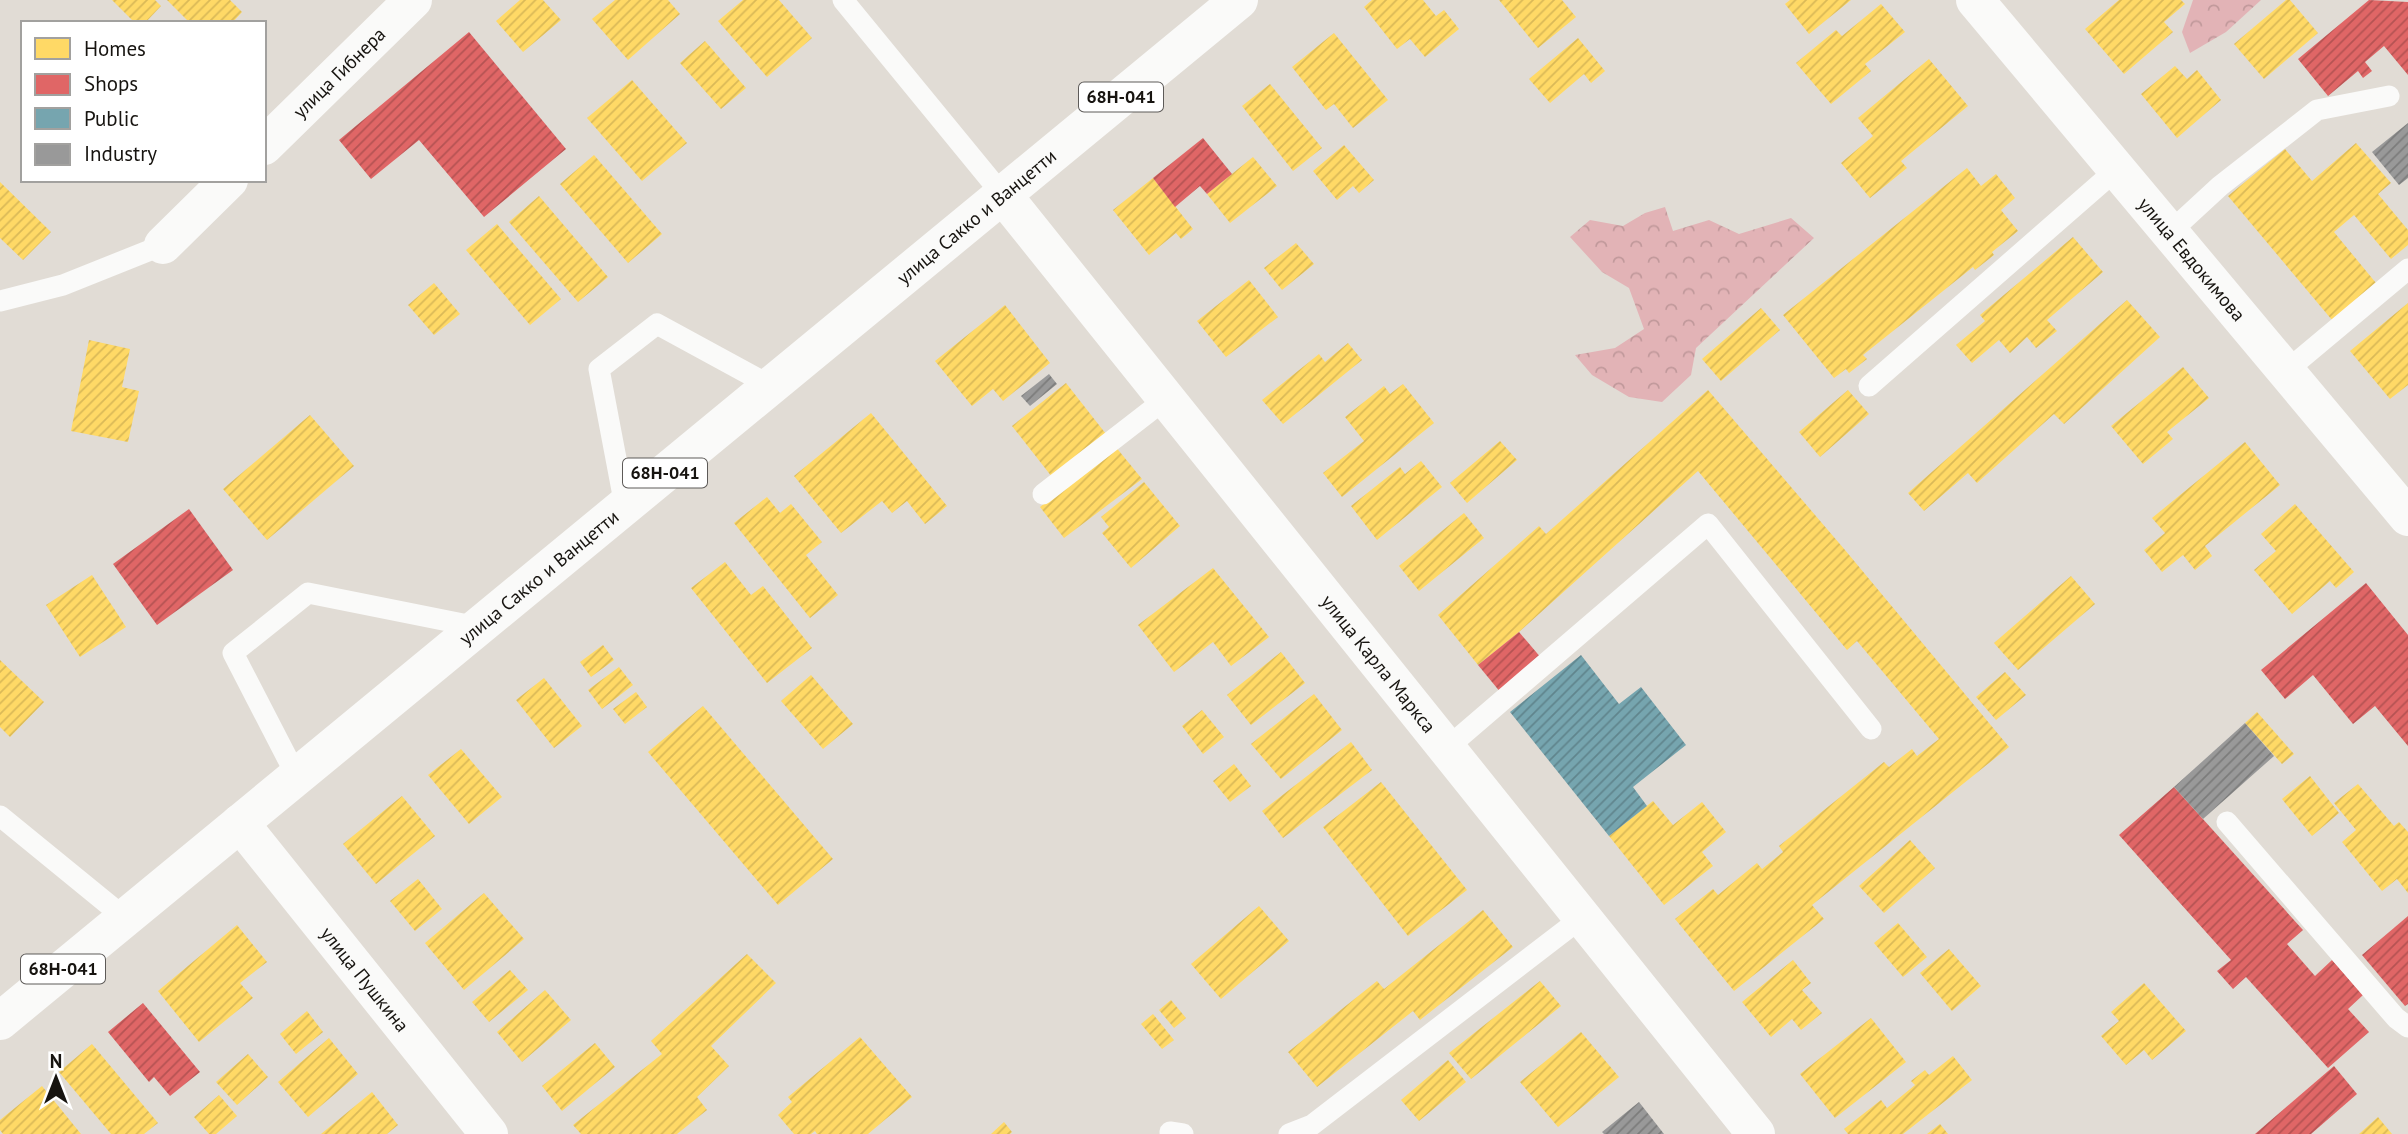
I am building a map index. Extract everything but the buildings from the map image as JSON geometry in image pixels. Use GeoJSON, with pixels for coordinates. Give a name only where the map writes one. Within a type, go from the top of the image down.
{"type":"FeatureCollection","features":[{"type":"Feature","properties":{"kind":"street","name":"улица Гибнера"},"geometry":{"type":"LineString","coordinates":[[266,144],[413,0]]}},
{"type":"Feature","properties":{"kind":"street","name":"улица Сакко и Ванцетти"},"geometry":{"type":"LineString","coordinates":[[0,1021],[1239,0]]}},
{"type":"Feature","properties":{"kind":"street","name":"улица Евдокимова"},"geometry":{"type":"LineString","coordinates":[[1975,0],[2408,517]]}},
{"type":"Feature","properties":{"kind":"street"},"geometry":{"type":"LineString","coordinates":[[163,245],[227,182]]}},
{"type":"Feature","properties":{"kind":"street","name":"улица Карла Маркса"},"geometry":{"type":"LineString","coordinates":[[1002,194],[1584,916],[1756,1134]]}},
{"type":"Feature","properties":{"kind":"street","name":"улица Пушкина"},"geometry":{"type":"LineString","coordinates":[[240,823],[489,1134]]}},
{"type":"Feature","properties":{"kind":"lane"},"geometry":{"type":"LineString","coordinates":[[843,0],[1002,194]]}},
{"type":"Feature","properties":{"kind":"lane"},"geometry":{"type":"LineString","coordinates":[[2169,233],[2220,187],[2318,110],[2389,96]]}},
{"type":"Feature","properties":{"kind":"lane"},"geometry":{"type":"LineString","coordinates":[[1869,386],[2116,170]]}},
{"type":"Feature","properties":{"kind":"lane"},"geometry":{"type":"LineString","coordinates":[[0,301],[63,285],[163,245]]}},
{"type":"Feature","properties":{"kind":"lane"},"geometry":{"type":"LineString","coordinates":[[2285,372],[2408,269]]}},
{"type":"Feature","properties":{"kind":"lane"},"geometry":{"type":"LineString","coordinates":[[625,506],[599,369],[657,324],[771,386]]}},
{"type":"Feature","properties":{"kind":"lane"},"geometry":{"type":"LineString","coordinates":[[1044,494],[1167,398]]}},
{"type":"Feature","properties":{"kind":"lane"},"geometry":{"type":"LineString","coordinates":[[1447,748],[1708,524],[1871,729]]}},
{"type":"Feature","properties":{"kind":"lane"},"geometry":{"type":"LineString","coordinates":[[296,775],[233,653],[308,593],[478,627]]}},
{"type":"Feature","properties":{"kind":"lane"},"geometry":{"type":"LineString","coordinates":[[0,816],[125,918]]}},
{"type":"Feature","properties":{"kind":"lane"},"geometry":{"type":"LineString","coordinates":[[2227,822],[2396,1018],[2408,1027]]}},
{"type":"Feature","properties":{"kind":"lane"},"geometry":{"type":"LineString","coordinates":[[1289,1134],[1312,1125],[1584,916]]}},
{"type":"Feature","properties":{"kind":"green space"},"geometry":{"type":"Polygon","coordinates":[[[2193,0],[2261,0],[2226,32],[2190,53],[2182,32],[2193,0]]]}},
{"type":"Feature","properties":{"kind":"green space"},"geometry":{"type":"Polygon","coordinates":[[[1665,207],[1673,231],[1709,220],[1739,234],[1791,218],[1814,238],[1696,348],[1691,375],[1662,402],[1629,397],[1592,375],[1575,355],[1615,348],[1644,329],[1629,288],[1602,272],[1570,237],[1590,220],[1623,226],[1645,213],[1665,207]]]}}]}
